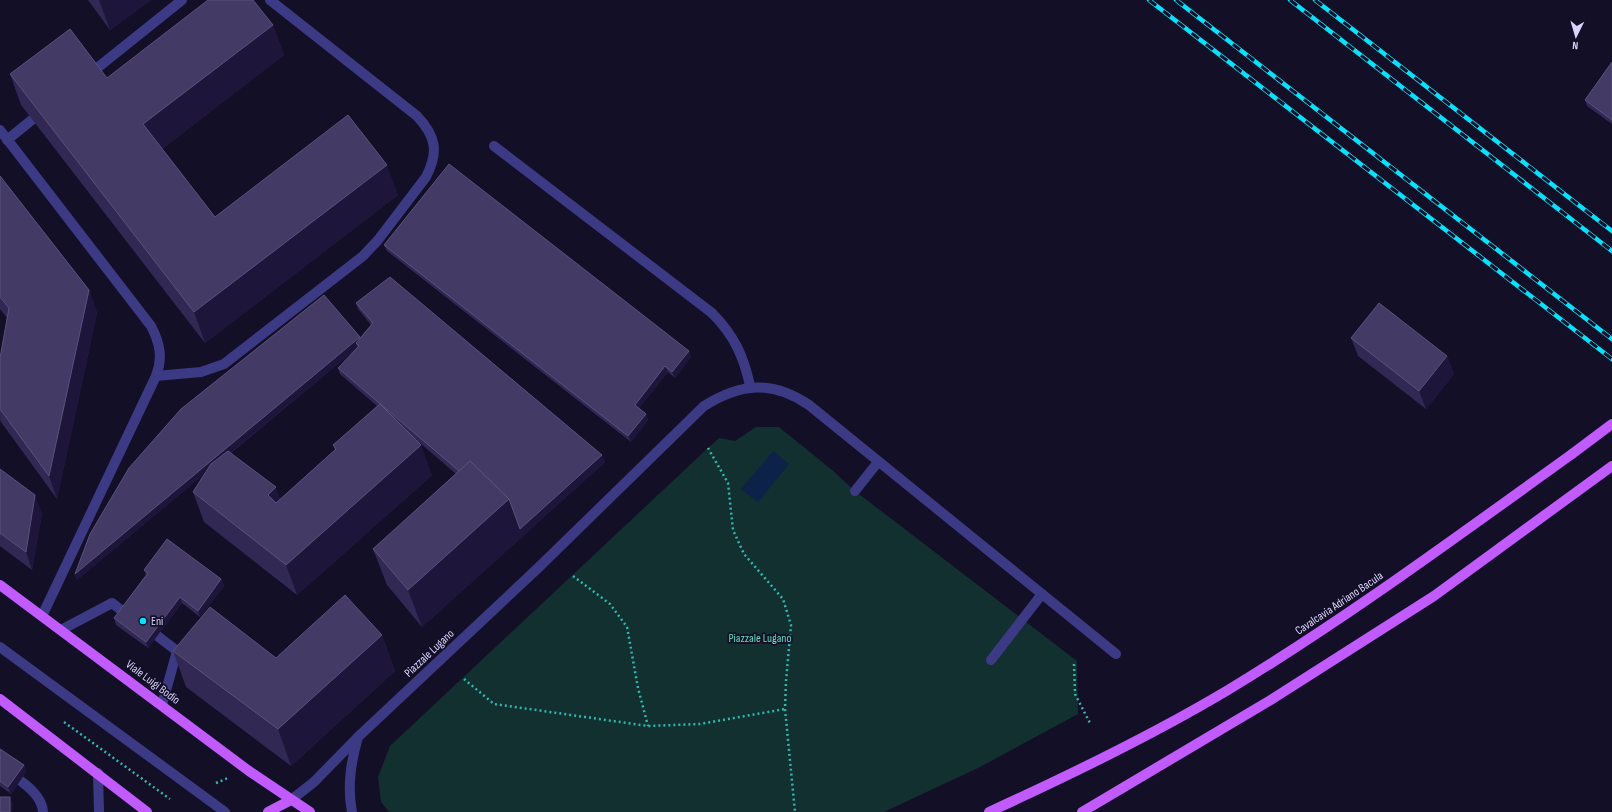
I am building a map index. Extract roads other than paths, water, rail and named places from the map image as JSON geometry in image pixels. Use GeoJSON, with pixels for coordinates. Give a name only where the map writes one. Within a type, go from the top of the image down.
{"type":"FeatureCollection","features":[{"type":"Feature","properties":{"kind":"main road","name":"Cavalcavia Adriano Bacula"},"geometry":{"type":"LineString","coordinates":[[1064,777],[1196,708],[1286,654],[1411,570],[1612,424]]}},
{"type":"Feature","properties":{"kind":"main road"},"geometry":{"type":"LineString","coordinates":[[1082,812],[1269,701],[1434,596],[1612,466]]}},
{"type":"Feature","properties":{"kind":"main road","name":"Viale Luigi Bodio"},"geometry":{"type":"LineString","coordinates":[[0,585],[162,704],[249,771],[291,800]]}},
{"type":"Feature","properties":{"kind":"main road"},"geometry":{"type":"LineString","coordinates":[[0,699],[147,812]]}},
{"type":"Feature","properties":{"kind":"main road"},"geometry":{"type":"LineString","coordinates":[[989,812],[1064,777]]}},
{"type":"Feature","properties":{"kind":"main road"},"geometry":{"type":"LineString","coordinates":[[291,800],[310,812]]}},
{"type":"Feature","properties":{"kind":"main road","name":"Piazzale Lugano"},"geometry":{"type":"LineString","coordinates":[[268,812],[291,800]]}},
{"type":"Feature","properties":{"kind":"street"},"geometry":{"type":"LineString","coordinates":[[91,73],[182,0]]}},
{"type":"Feature","properties":{"kind":"street"},"geometry":{"type":"LineString","coordinates":[[156,376],[209,370],[224,364],[234,357],[363,256],[378,240],[432,167],[434,144],[431,134],[417,116],[270,0]]}},
{"type":"Feature","properties":{"kind":"street"},"geometry":{"type":"LineString","coordinates":[[7,140],[33,119]]}},
{"type":"Feature","properties":{"kind":"street"},"geometry":{"type":"LineString","coordinates":[[0,130],[151,326],[159,347],[160,358],[156,376],[42,616]]}},
{"type":"Feature","properties":{"kind":"street"},"geometry":{"type":"LineString","coordinates":[[494,146],[712,313],[727,329],[739,348],[750,386]]}},
{"type":"Feature","properties":{"kind":"street","name":"Piazzale Lugano"},"geometry":{"type":"LineString","coordinates":[[291,800],[314,782],[358,737],[532,573],[704,406],[722,394],[750,386],[781,392],[802,400],[1116,654]]}},
{"type":"Feature","properties":{"kind":"street"},"geometry":{"type":"LineString","coordinates":[[855,491],[878,462]]}},
{"type":"Feature","properties":{"kind":"street"},"geometry":{"type":"LineString","coordinates":[[991,660],[1042,594]]}},
{"type":"Feature","properties":{"kind":"street"},"geometry":{"type":"LineString","coordinates":[[61,630],[112,603],[177,650],[162,704]]}},
{"type":"Feature","properties":{"kind":"street"},"geometry":{"type":"LineString","coordinates":[[0,647],[225,812]]}},
{"type":"Feature","properties":{"kind":"street"},"geometry":{"type":"LineString","coordinates":[[352,812],[349,791],[350,775],[358,737]]}},
{"type":"Feature","properties":{"kind":"street"},"geometry":{"type":"LineString","coordinates":[[0,766],[40,799],[43,812]]}},
{"type":"Feature","properties":{"kind":"street"},"geometry":{"type":"LineString","coordinates":[[98,773],[99,812]]}},
{"type":"Feature","properties":{"kind":"street"},"geometry":{"type":"LineString","coordinates":[[999,812],[1064,777]]}},
{"type":"Feature","properties":{"kind":"water"},"geometry":{"type":"Polygon","coordinates":[[[773,451],[789,464],[758,502],[741,489],[773,451]]]}},
{"type":"Feature","properties":{"kind":"railway"},"geometry":{"type":"LineString","coordinates":[[1149,0],[1612,359]]}},
{"type":"Feature","properties":{"kind":"railway"},"geometry":{"type":"LineString","coordinates":[[1176,0],[1612,339]]}},
{"type":"Feature","properties":{"kind":"railway"},"geometry":{"type":"LineString","coordinates":[[1290,0],[1612,251]]}},
{"type":"Feature","properties":{"kind":"railway"},"geometry":{"type":"LineString","coordinates":[[1315,0],[1612,231]]}},
{"type":"Feature","properties":{"kind":"place","name":"Eni"},"geometry":{"type":"Point","coordinates":[143,621]}}]}
